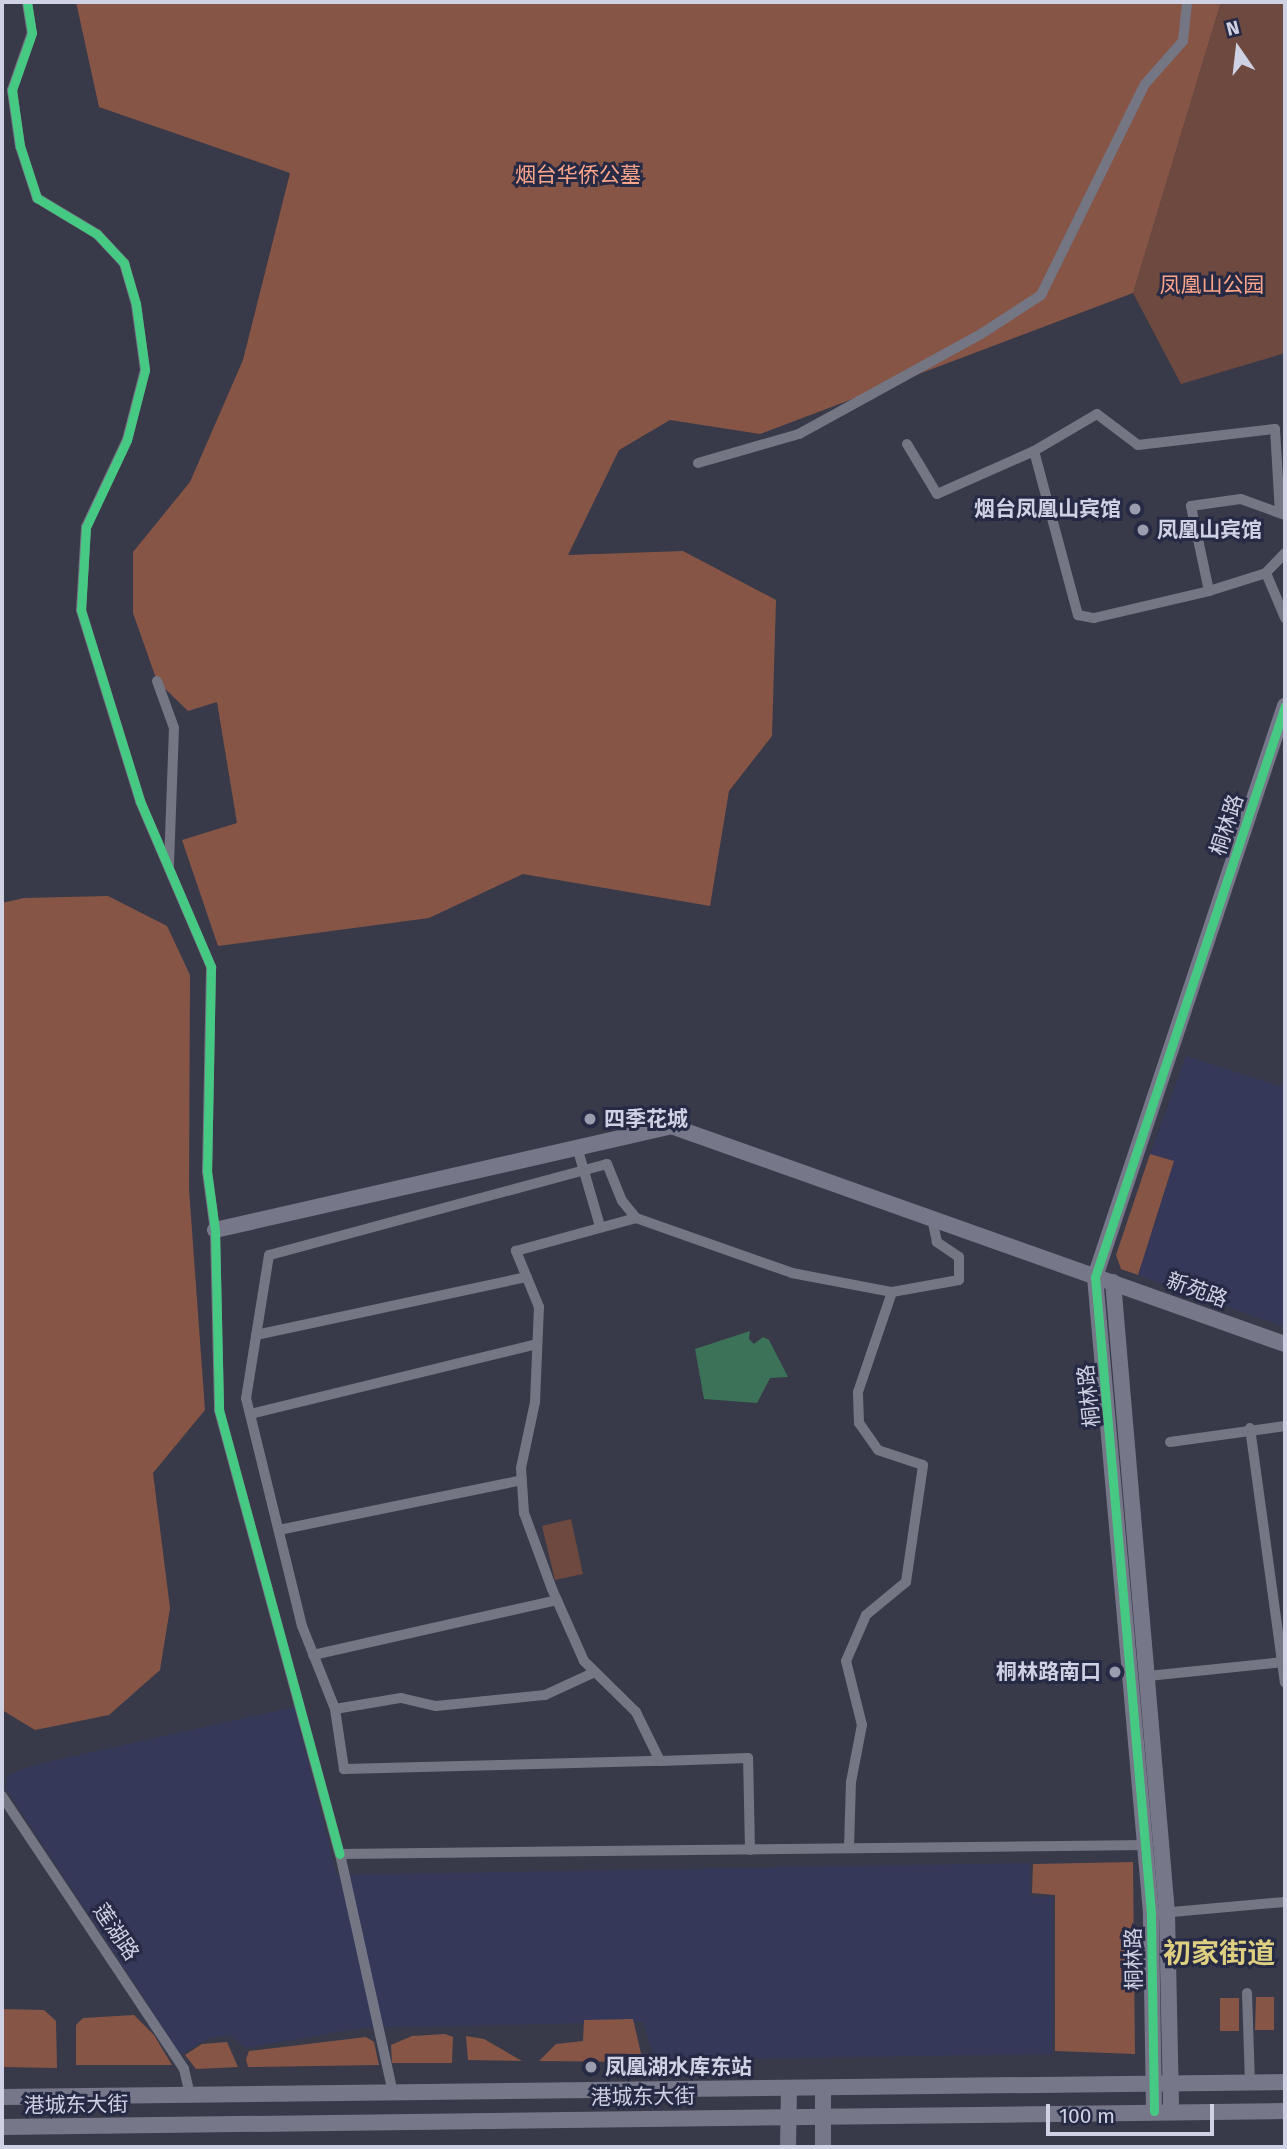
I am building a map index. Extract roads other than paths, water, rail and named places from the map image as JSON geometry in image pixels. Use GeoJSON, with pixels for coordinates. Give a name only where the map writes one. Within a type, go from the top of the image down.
{"type":"FeatureCollection","features":[{"type":"Feature","properties":{"kind":"street"},"geometry":{"type":"LineString","coordinates":[[27,2],[32,33],[12,90],[20,146],[37,198],[97,234],[124,263],[136,304],[145,370],[127,440],[86,527],[81,610],[107,706],[169,870],[211,967],[207,1171],[215,1230],[219,1410],[340,1854],[393,2093]]}},
{"type":"Feature","properties":{"kind":"street"},"geometry":{"type":"LineString","coordinates":[[698,463],[799,434],[981,334],[1041,295],[1145,84],[1184,41],[1187,2]]}},
{"type":"Feature","properties":{"kind":"street"},"geometry":{"type":"LineString","coordinates":[[907,444],[937,494],[1034,451],[1097,414],[1138,445],[1275,429],[1282,514],[1241,499],[1191,506],[1209,591]]}},
{"type":"Feature","properties":{"kind":"street"},"geometry":{"type":"LineString","coordinates":[[1034,451],[1078,615],[1094,618],[1209,591],[1266,573],[1285,553]]}},
{"type":"Feature","properties":{"kind":"street"},"geometry":{"type":"LineString","coordinates":[[1266,573],[1285,618]]}},
{"type":"Feature","properties":{"kind":"street"},"geometry":{"type":"LineString","coordinates":[[157,681],[174,728],[169,870]]}},
{"type":"Feature","properties":{"kind":"street","name":"桐林路"},"geometry":{"type":"LineString","coordinates":[[1154,2111],[1159,1913],[1146,1845],[1095,1277],[1285,706]]}},
{"type":"Feature","properties":{"kind":"street","name":"新苑路"},"geometry":{"type":"LineString","coordinates":[[215,1230],[671,1126],[1285,1344]]}},
{"type":"Feature","properties":{"kind":"street"},"geometry":{"type":"LineString","coordinates":[[577,1147],[600,1226]]}},
{"type":"Feature","properties":{"kind":"street"},"geometry":{"type":"LineString","coordinates":[[750,1850],[748,1758],[344,1769],[335,1709],[313,1655],[246,1398],[269,1255],[607,1164],[622,1201],[636,1218],[792,1273],[891,1292],[959,1280],[959,1257],[937,1242],[932,1219]]}},
{"type":"Feature","properties":{"kind":"street"},"geometry":{"type":"LineString","coordinates":[[636,1218],[516,1251],[539,1307],[535,1402],[522,1480],[524,1513],[557,1600],[584,1661],[636,1712],[660,1761]]}},
{"type":"Feature","properties":{"kind":"street"},"geometry":{"type":"LineString","coordinates":[[256,1335],[527,1278]]}},
{"type":"Feature","properties":{"kind":"street","name":"桐林路"},"geometry":{"type":"LineString","coordinates":[[1113,1282],[1148,1676],[1171,2111]]}},
{"type":"Feature","properties":{"kind":"street"},"geometry":{"type":"LineString","coordinates":[[849,1848],[851,1782],[862,1725],[846,1661],[866,1615],[906,1582],[923,1465],[878,1450],[859,1423],[858,1392],[891,1292]]}},
{"type":"Feature","properties":{"kind":"street"},"geometry":{"type":"LineString","coordinates":[[250,1414],[537,1344]]}},
{"type":"Feature","properties":{"kind":"street"},"geometry":{"type":"LineString","coordinates":[[1170,1442],[1285,1426]]}},
{"type":"Feature","properties":{"kind":"street"},"geometry":{"type":"LineString","coordinates":[[1250,1429],[1285,1683]]}},
{"type":"Feature","properties":{"kind":"street"},"geometry":{"type":"LineString","coordinates":[[279,1530],[522,1480]]}},
{"type":"Feature","properties":{"kind":"street"},"geometry":{"type":"LineString","coordinates":[[313,1655],[557,1600]]}},
{"type":"Feature","properties":{"kind":"street"},"geometry":{"type":"LineString","coordinates":[[1148,1676],[1283,1662]]}},
{"type":"Feature","properties":{"kind":"street"},"geometry":{"type":"LineString","coordinates":[[335,1709],[401,1698],[436,1706],[545,1695],[595,1672]]}},
{"type":"Feature","properties":{"kind":"street","name":"莲湖路"},"geometry":{"type":"LineString","coordinates":[[2,1796],[184,2069],[190,2094]]}},
{"type":"Feature","properties":{"kind":"street"},"geometry":{"type":"LineString","coordinates":[[340,1854],[1146,1845]]}},
{"type":"Feature","properties":{"kind":"street"},"geometry":{"type":"LineString","coordinates":[[1159,1913],[1285,1902]]}},
{"type":"Feature","properties":{"kind":"street"},"geometry":{"type":"LineString","coordinates":[[1248,1993],[1250,2082]]}},
{"type":"Feature","properties":{"kind":"street","name":"港城东大街"},"geometry":{"type":"LineString","coordinates":[[2,2097],[789,2091],[1285,2082]]}},
{"type":"Feature","properties":{"kind":"street"},"geometry":{"type":"LineString","coordinates":[[823,2090],[823,2147]]}},
{"type":"Feature","properties":{"kind":"street"},"geometry":{"type":"LineString","coordinates":[[788,2147],[789,2091]]}},
{"type":"Feature","properties":{"kind":"street","name":"港城东大街"},"geometry":{"type":"LineString","coordinates":[[2,2127],[1285,2111]]}},
{"type":"Feature","properties":{"kind":"place","name":"烟台凤凰山宾馆"},"geometry":{"type":"Point","coordinates":[1135,509]}},
{"type":"Feature","properties":{"kind":"place","name":"凤凰山宾馆"},"geometry":{"type":"Point","coordinates":[1143,530]}},
{"type":"Feature","properties":{"kind":"place","name":"四季花城"},"geometry":{"type":"Point","coordinates":[590,1119]}},
{"type":"Feature","properties":{"kind":"place","name":"桐林路南口"},"geometry":{"type":"Point","coordinates":[1115,1672]}},
{"type":"Feature","properties":{"kind":"place","name":"凤凰湖水库东站"},"geometry":{"type":"Point","coordinates":[591,2067]}},
{"type":"Feature","properties":{"kind":"district","name":"初家街道"},"geometry":{"type":"Point","coordinates":[1219,1954]}},
{"type":"Feature","properties":{"kind":"park label","name":"烟台华侨公墓"},"geometry":{"type":"Point","coordinates":[578,175]}},
{"type":"Feature","properties":{"kind":"park label","name":"凤凰山公园"},"geometry":{"type":"Point","coordinates":[1212,285]}}]}
